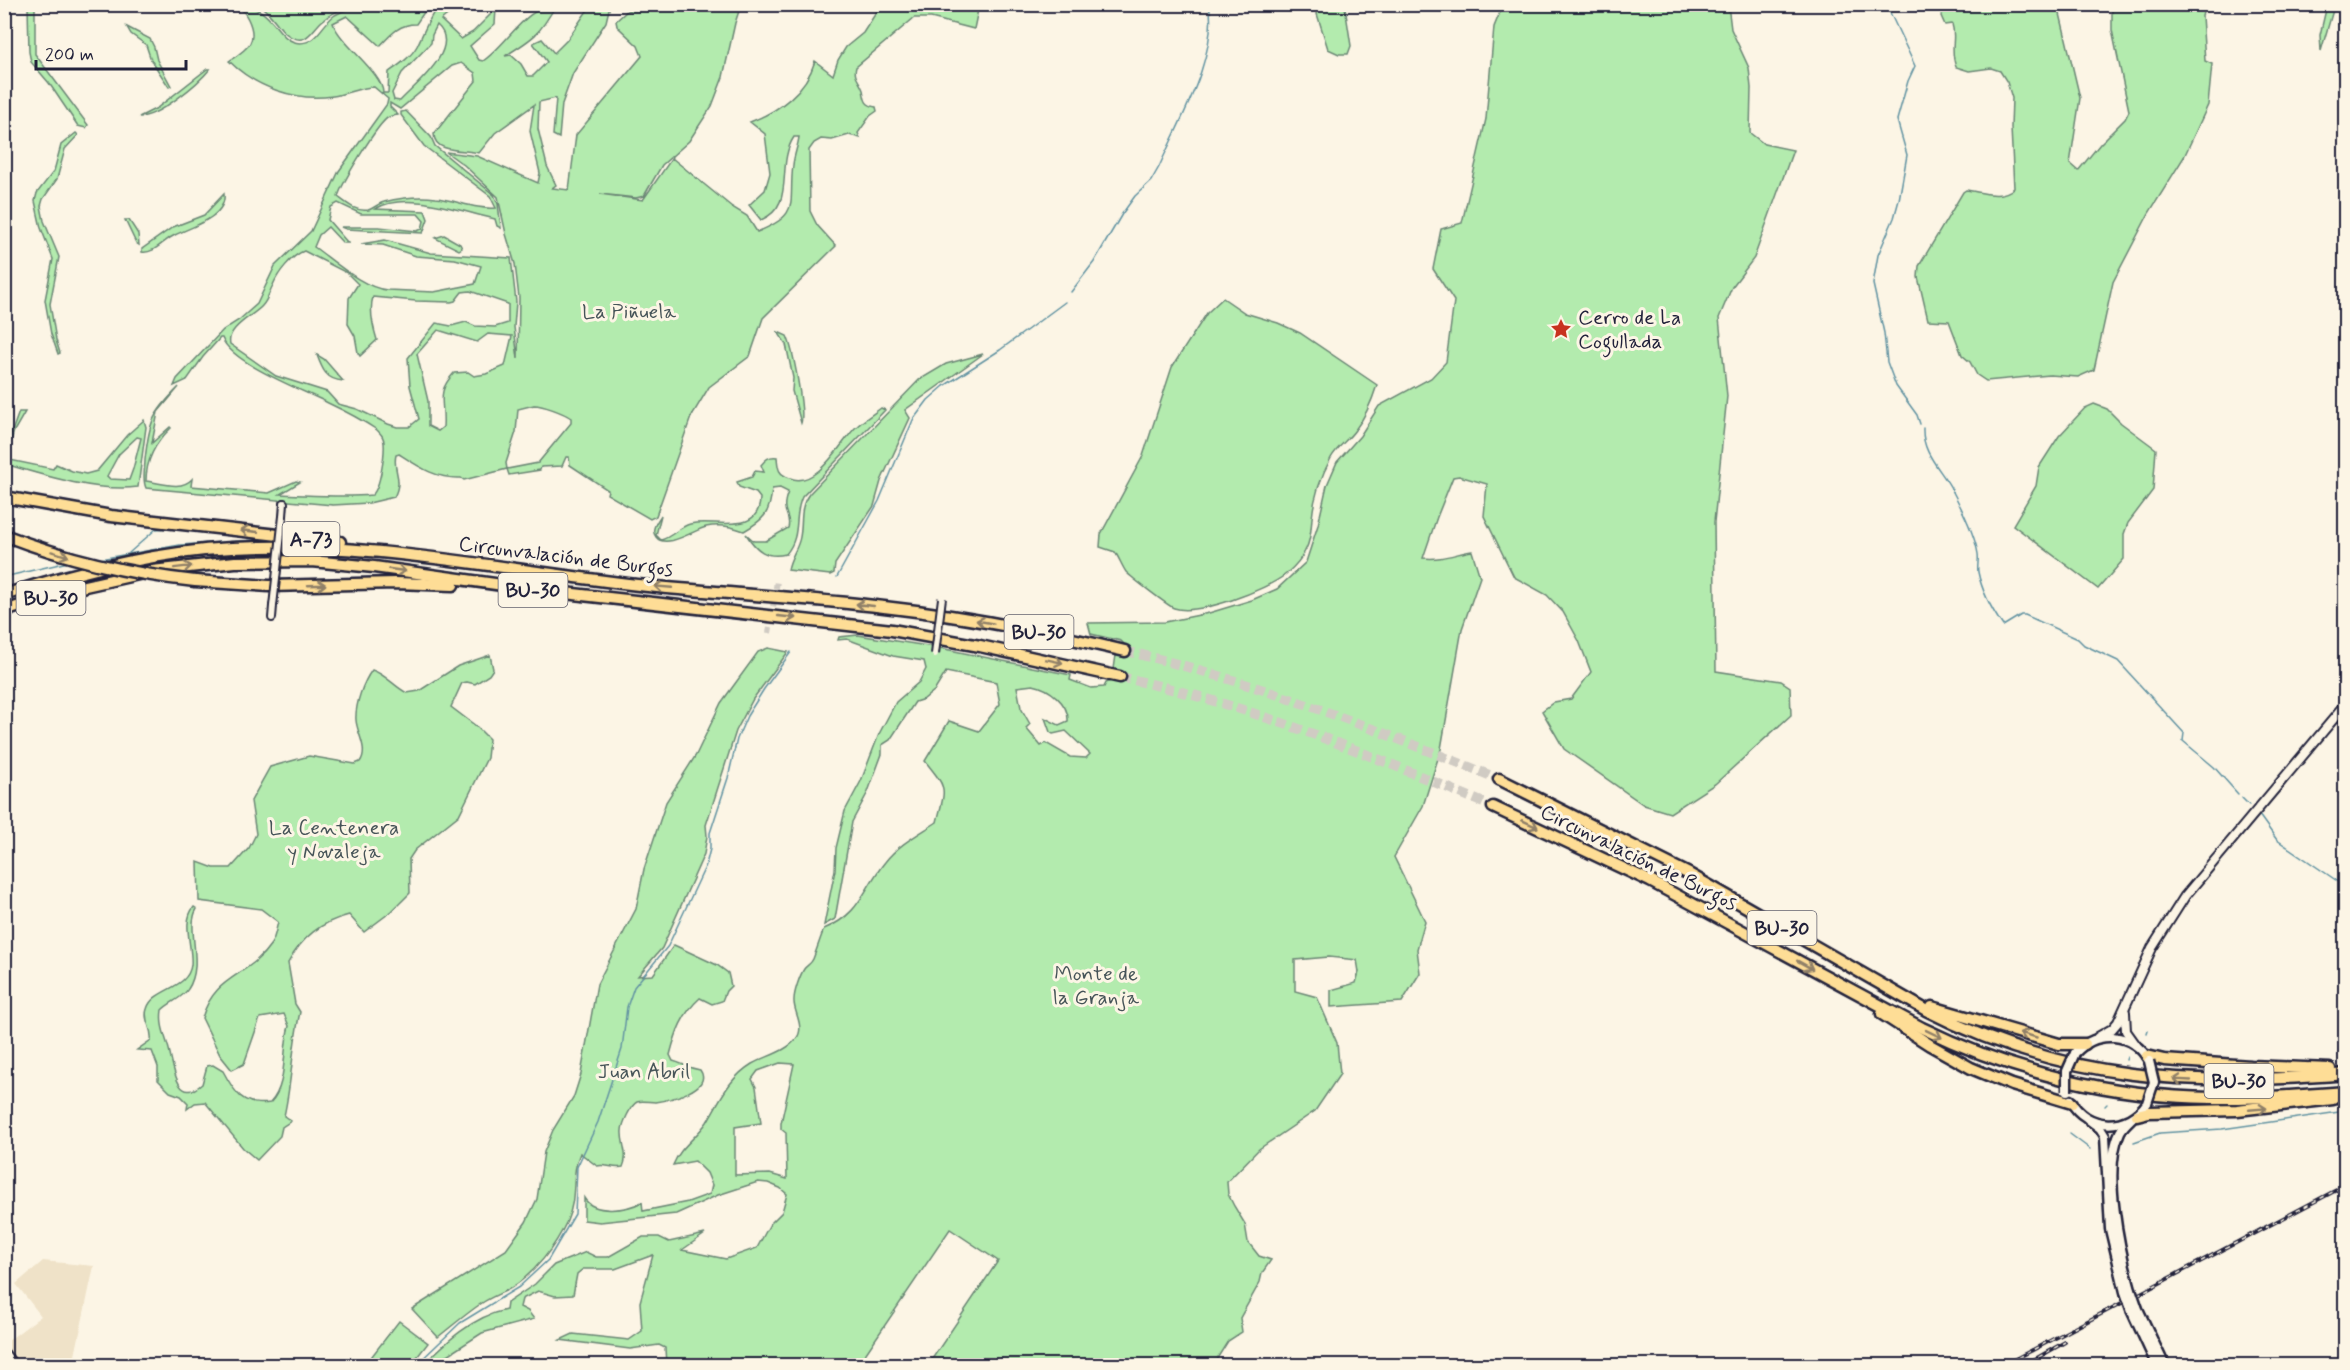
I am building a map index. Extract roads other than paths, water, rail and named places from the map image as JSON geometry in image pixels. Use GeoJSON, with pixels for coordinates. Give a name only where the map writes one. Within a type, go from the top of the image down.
{"type":"FeatureCollection","features":[{"type":"Feature","properties":{"kind":"highway","name":"A-73"},"geometry":{"type":"LineString","coordinates":[[4,497],[104,515],[348,543],[473,564]]}},
{"type":"Feature","properties":{"kind":"highway","name":"A-73"},"geometry":{"type":"LineString","coordinates":[[4,535],[52,552],[101,565],[157,577],[195,581],[276,586],[436,584],[728,611]]}},
{"type":"Feature","properties":{"kind":"highway","name":"Circunvalación de Burgos"},"geometry":{"type":"LineString","coordinates":[[4,594],[75,574],[164,555],[258,547],[334,549],[658,587],[923,612],[1068,638],[1125,651]]}},
{"type":"Feature","properties":{"kind":"highway","name":"Circunvalación de Burgos"},"geometry":{"type":"LineString","coordinates":[[4,613],[98,582],[152,571],[247,561],[312,561],[921,635],[1120,677]]}},
{"type":"Feature","properties":{"kind":"highway","name":"Circunvalación de Burgos"},"geometry":{"type":"LineString","coordinates":[[1499,779],[1689,874],[1886,989],[1947,1021],[2048,1058],[2100,1070],[2164,1079],[2253,1081],[2346,1074]]}},
{"type":"Feature","properties":{"kind":"highway","name":"Circunvalación de Burgos"},"geometry":{"type":"LineString","coordinates":[[1493,807],[1650,881],[1952,1043],[2012,1065],[2084,1084],[2129,1092],[2213,1098],[2346,1092]]}},
{"type":"Feature","properties":{"kind":"highway"},"geometry":{"type":"LineString","coordinates":[[1781,928],[1798,934],[1893,988],[1939,1009],[2059,1044],[2088,1042]]}},
{"type":"Feature","properties":{"kind":"highway"},"geometry":{"type":"LineString","coordinates":[[1827,977],[1836,986],[1960,1062],[2012,1085],[2072,1103]]}},
{"type":"Feature","properties":{"kind":"highway"},"geometry":{"type":"LineString","coordinates":[[2148,1059],[2261,1067],[2346,1069]]}},
{"type":"Feature","properties":{"kind":"highway"},"geometry":{"type":"LineString","coordinates":[[2134,1116],[2149,1112],[2237,1110],[2346,1097]]}},
{"type":"Feature","properties":{"kind":"main road"},"geometry":{"type":"LineString","coordinates":[[2128,1290],[2118,1233],[2114,1180],[2118,1138],[2122,1129],[2148,1103],[2154,1082],[2148,1059],[2137,1046],[2125,1039],[2112,1036],[2088,1042],[2075,1053],[2067,1071],[2067,1091],[2072,1103],[2100,1128],[2105,1136],[2110,1229],[2128,1290],[2157,1365]]}},
{"type":"Feature","properties":{"kind":"main road"},"geometry":{"type":"LineString","coordinates":[[2088,1119],[2102,1124],[2113,1124],[2134,1116]]}},
{"type":"Feature","properties":{"kind":"main road"},"geometry":{"type":"LineString","coordinates":[[2135,1310],[2165,1365]]}},
{"type":"Feature","properties":{"kind":"street"},"geometry":{"type":"LineString","coordinates":[[272,618],[284,503]]}},
{"type":"Feature","properties":{"kind":"street"},"geometry":{"type":"LineString","coordinates":[[934,654],[942,598]]}},
{"type":"Feature","properties":{"kind":"street"},"geometry":{"type":"LineString","coordinates":[[2088,1042],[2112,1029],[2125,1011],[2152,948],[2185,896],[2346,704]]}},
{"type":"Feature","properties":{"kind":"street"},"geometry":{"type":"LineString","coordinates":[[2125,1011],[2126,1031],[2137,1046]]}},
{"type":"Feature","properties":{"kind":"street"},"geometry":{"type":"LineString","coordinates":[[4,1353],[14,1365]]}},
{"type":"Feature","properties":{"kind":"waterway"},"geometry":{"type":"LineString","coordinates":[[1071,292],[1094,262],[1122,214],[1135,196],[1151,181],[1159,167],[1203,66],[1211,24],[1209,4]]}},
{"type":"Feature","properties":{"kind":"waterway"},"geometry":{"type":"LineString","coordinates":[[1886,4],[1915,66],[1908,81],[1897,120],[1907,155],[1899,200],[1878,255],[1873,284],[1884,333],[1887,362],[1896,386],[1917,415],[1920,424]]}},
{"type":"Feature","properties":{"kind":"waterway"},"geometry":{"type":"LineString","coordinates":[[837,577],[879,501],[913,420],[928,400],[944,386],[1000,350],[1065,302]]}},
{"type":"Feature","properties":{"kind":"waterway"},"geometry":{"type":"LineString","coordinates":[[1923,428],[1929,454],[1952,490],[1971,530],[1978,554],[1978,572],[1982,587],[2003,626],[2025,615],[2078,639],[2084,645],[2118,661],[2184,733],[2183,741],[2214,767],[2238,794]]}},
{"type":"Feature","properties":{"kind":"waterway"},"geometry":{"type":"LineString","coordinates":[[129,553],[156,529],[171,528]]}},
{"type":"Feature","properties":{"kind":"waterway"},"geometry":{"type":"LineString","coordinates":[[100,559],[180,545],[270,539]]}},
{"type":"Feature","properties":{"kind":"waterway"},"geometry":{"type":"LineString","coordinates":[[4,577],[68,562]]}},
{"type":"Feature","properties":{"kind":"waterway"},"geometry":{"type":"LineString","coordinates":[[415,1366],[460,1323],[519,1287],[548,1260],[575,1214],[577,1167],[598,1122],[622,1049],[627,1007],[634,987],[668,946],[706,865],[710,849],[710,833],[728,778],[737,739],[747,716],[791,652]]}},
{"type":"Feature","properties":{"kind":"waterway"},"geometry":{"type":"LineString","coordinates":[[2242,798],[2249,805]]}},
{"type":"Feature","properties":{"kind":"waterway"},"geometry":{"type":"LineString","coordinates":[[2259,815],[2277,840],[2346,887]]}},
{"type":"Feature","properties":{"kind":"waterway"},"geometry":{"type":"LineString","coordinates":[[2134,1142],[2160,1133],[2222,1129],[2346,1111]]}},
{"type":"Feature","properties":{"kind":"waterway"},"geometry":{"type":"LineString","coordinates":[[2070,1134],[2090,1149]]}},
{"type":"Feature","properties":{"kind":"tunnel"},"geometry":{"type":"LineString","coordinates":[[769,633],[777,581]]}},
{"type":"Feature","properties":{"kind":"tunnel"},"geometry":{"type":"LineString","coordinates":[[1125,651],[1267,691],[1499,779]]}},
{"type":"Feature","properties":{"kind":"tunnel"},"geometry":{"type":"LineString","coordinates":[[1120,677],[1168,688],[1262,716],[1356,750],[1493,807]]}},
{"type":"Feature","properties":{"kind":"railway"},"geometry":{"type":"LineString","coordinates":[[2002,1366],[2346,1185]]}},
{"type":"Feature","properties":{"kind":"railway"},"geometry":{"type":"LineString","coordinates":[[2023,1366],[2065,1342]]}},
{"type":"Feature","properties":{"kind":"place","name":"Cerro de La Cogullada"},"geometry":{"type":"Point","coordinates":[1561,329]}},
{"type":"Feature","properties":{"kind":"park label","name":"La Piñuela"},"geometry":{"type":"Point","coordinates":[629,311]}},
{"type":"Feature","properties":{"kind":"park label","name":"La Centenera y Novaleja"},"geometry":{"type":"Point","coordinates":[334,839]}},
{"type":"Feature","properties":{"kind":"park label","name":"Monte de la Granja"},"geometry":{"type":"Point","coordinates":[1096,985]}},
{"type":"Feature","properties":{"kind":"park label","name":"Juan Abril"},"geometry":{"type":"Point","coordinates":[644,1071]}}]}
